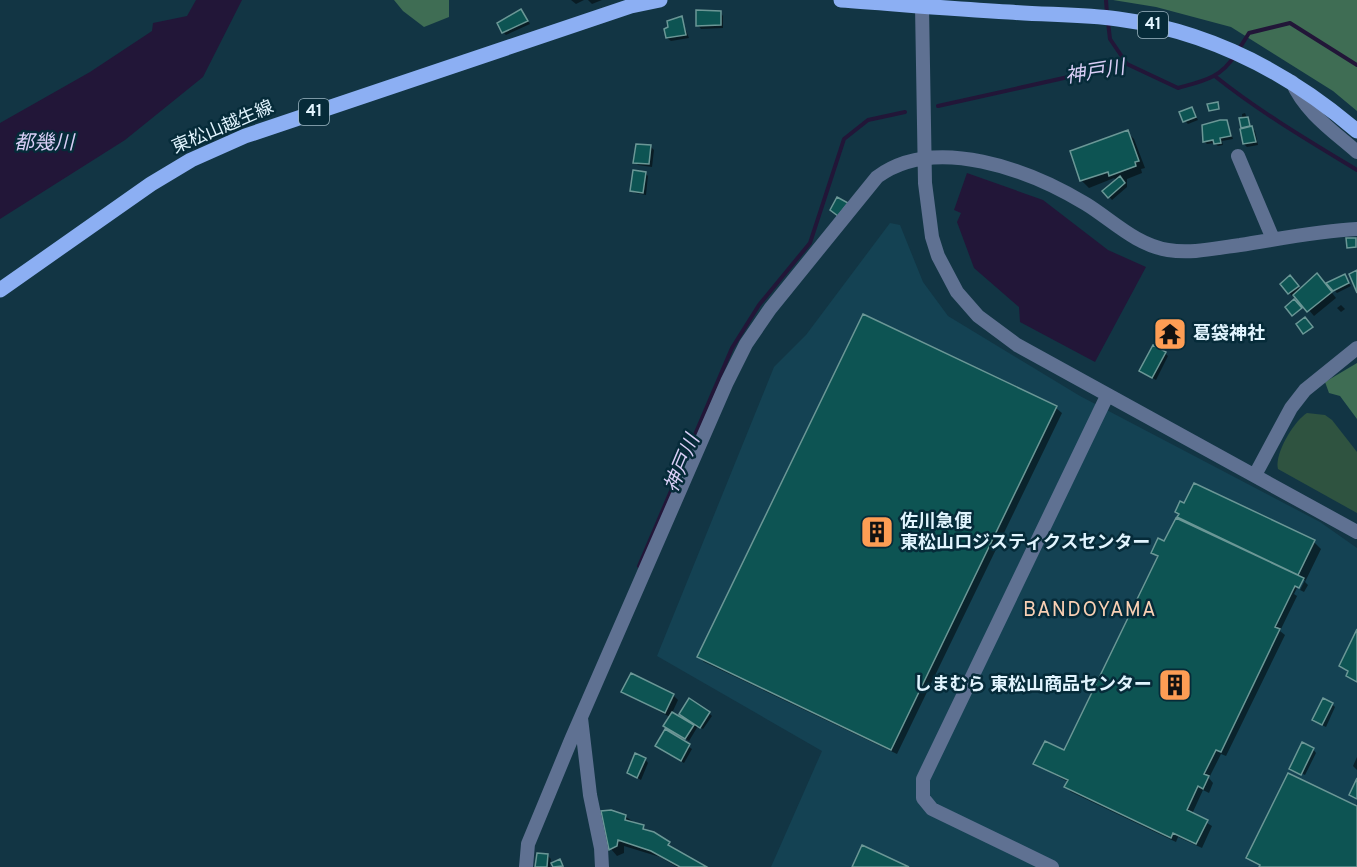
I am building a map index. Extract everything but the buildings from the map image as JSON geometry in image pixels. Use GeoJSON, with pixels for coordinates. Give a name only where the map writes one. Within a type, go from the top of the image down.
{"type":"FeatureCollection","features":[{"type":"Feature","properties":{"kind":"main road","name":"東松山越生線"},"geometry":{"type":"LineString","coordinates":[[0,290],[151,184],[191,160],[244,136],[631,6],[660,0]]}},
{"type":"Feature","properties":{"kind":"main road","name":"41"},"geometry":{"type":"LineString","coordinates":[[841,0],[1065,14],[1152,24],[1212,41],[1292,81],[1357,131]]}},
{"type":"Feature","properties":{"kind":"street"},"geometry":{"type":"LineString","coordinates":[[922,6],[927,209],[938,256],[957,292],[978,316],[1017,345],[1357,532]]}},
{"type":"Feature","properties":{"kind":"street"},"geometry":{"type":"LineString","coordinates":[[1292,81],[1298,95],[1309,109],[1357,152]]}},
{"type":"Feature","properties":{"kind":"street"},"geometry":{"type":"LineString","coordinates":[[1238,156],[1273,239]]}},
{"type":"Feature","properties":{"kind":"street"},"geometry":{"type":"LineString","coordinates":[[526,867],[528,844],[726,382],[746,344],[871,183],[898,164],[925,158],[963,157],[996,165],[1043,183],[1084,203],[1143,243],[1168,250],[1197,252],[1273,239],[1357,229]]}},
{"type":"Feature","properties":{"kind":"street"},"geometry":{"type":"LineString","coordinates":[[1255,476],[1291,408],[1305,390],[1357,348]]}},
{"type":"Feature","properties":{"kind":"street"},"geometry":{"type":"LineString","coordinates":[[1052,867],[932,809],[923,798],[923,779],[1107,396]]}},
{"type":"Feature","properties":{"kind":"street"},"geometry":{"type":"LineString","coordinates":[[581,718],[590,795],[601,848],[602,867]]}},
{"type":"Feature","properties":{"kind":"shaded area"},"geometry":{"type":"Polygon","coordinates":[[[890,223],[900,225],[923,282],[948,316],[1080,396],[1320,522],[1357,548],[1357,867],[771,867],[822,751],[657,656],[774,367],[806,335],[890,223]]]}},
{"type":"Feature","properties":{"kind":"green space"},"geometry":{"type":"Polygon","coordinates":[[[394,0],[449,0],[449,17],[424,27],[403,11],[394,0]]]}},
{"type":"Feature","properties":{"kind":"green space"},"geometry":{"type":"Polygon","coordinates":[[[1113,0],[1357,0],[1357,111],[1333,91],[1231,27],[1156,7],[1113,0]]]}},
{"type":"Feature","properties":{"kind":"green space"},"geometry":{"type":"Polygon","coordinates":[[[1357,363],[1357,419],[1340,396],[1329,393],[1325,382],[1357,363]]]}},
{"type":"Feature","properties":{"kind":"green space"},"geometry":{"type":"Polygon","coordinates":[[[1307,413],[1325,415],[1332,420],[1357,452],[1357,513],[1278,469],[1279,455],[1286,438],[1296,423],[1307,413]]]}},
{"type":"Feature","properties":{"kind":"water","name":"都幾川"},"geometry":{"type":"Polygon","coordinates":[[[196,0],[242,0],[203,77],[125,140],[0,219],[0,123],[90,72],[152,31],[153,23],[187,16],[196,0]]]}},
{"type":"Feature","properties":{"kind":"water"},"geometry":{"type":"Polygon","coordinates":[[[967,173],[1043,200],[1108,250],[1146,267],[1095,362],[1020,322],[1019,307],[974,268],[957,222],[961,213],[954,210],[967,173]]]}},
{"type":"Feature","properties":{"kind":"waterway"},"geometry":{"type":"LineString","coordinates":[[1106,0],[1107,14]]}},
{"type":"Feature","properties":{"kind":"waterway"},"geometry":{"type":"LineString","coordinates":[[1108,22],[1110,39],[1127,64]]}},
{"type":"Feature","properties":{"kind":"waterway","name":"神戸川"},"geometry":{"type":"LineString","coordinates":[[1239,49],[1249,33],[1290,23],[1357,65]]}},
{"type":"Feature","properties":{"kind":"waterway","name":"神戸川"},"geometry":{"type":"LineString","coordinates":[[938,106],[1127,64],[1178,88],[1203,81],[1217,74],[1230,63],[1235,55]]}},
{"type":"Feature","properties":{"kind":"waterway"},"geometry":{"type":"LineString","coordinates":[[1216,77],[1267,114],[1357,170]]}},
{"type":"Feature","properties":{"kind":"waterway","name":"神戸川"},"geometry":{"type":"LineString","coordinates":[[639,566],[732,348],[759,305],[810,243],[844,139],[868,120],[905,112]]}},
{"type":"Feature","properties":{"kind":"place","name":"葛袋神社"},"geometry":{"type":"Point","coordinates":[1170,334]}},
{"type":"Feature","properties":{"kind":"place","name":"佐川急便 東松山ロジスティクスセンター"},"geometry":{"type":"Point","coordinates":[877,532]}},
{"type":"Feature","properties":{"kind":"place","name":"しまむら 東松山商品センター"},"geometry":{"type":"Point","coordinates":[1175,685]}},
{"type":"Feature","properties":{"kind":"district","name":"BANDOYAMA"},"geometry":{"type":"Point","coordinates":[1090,611]}}]}
